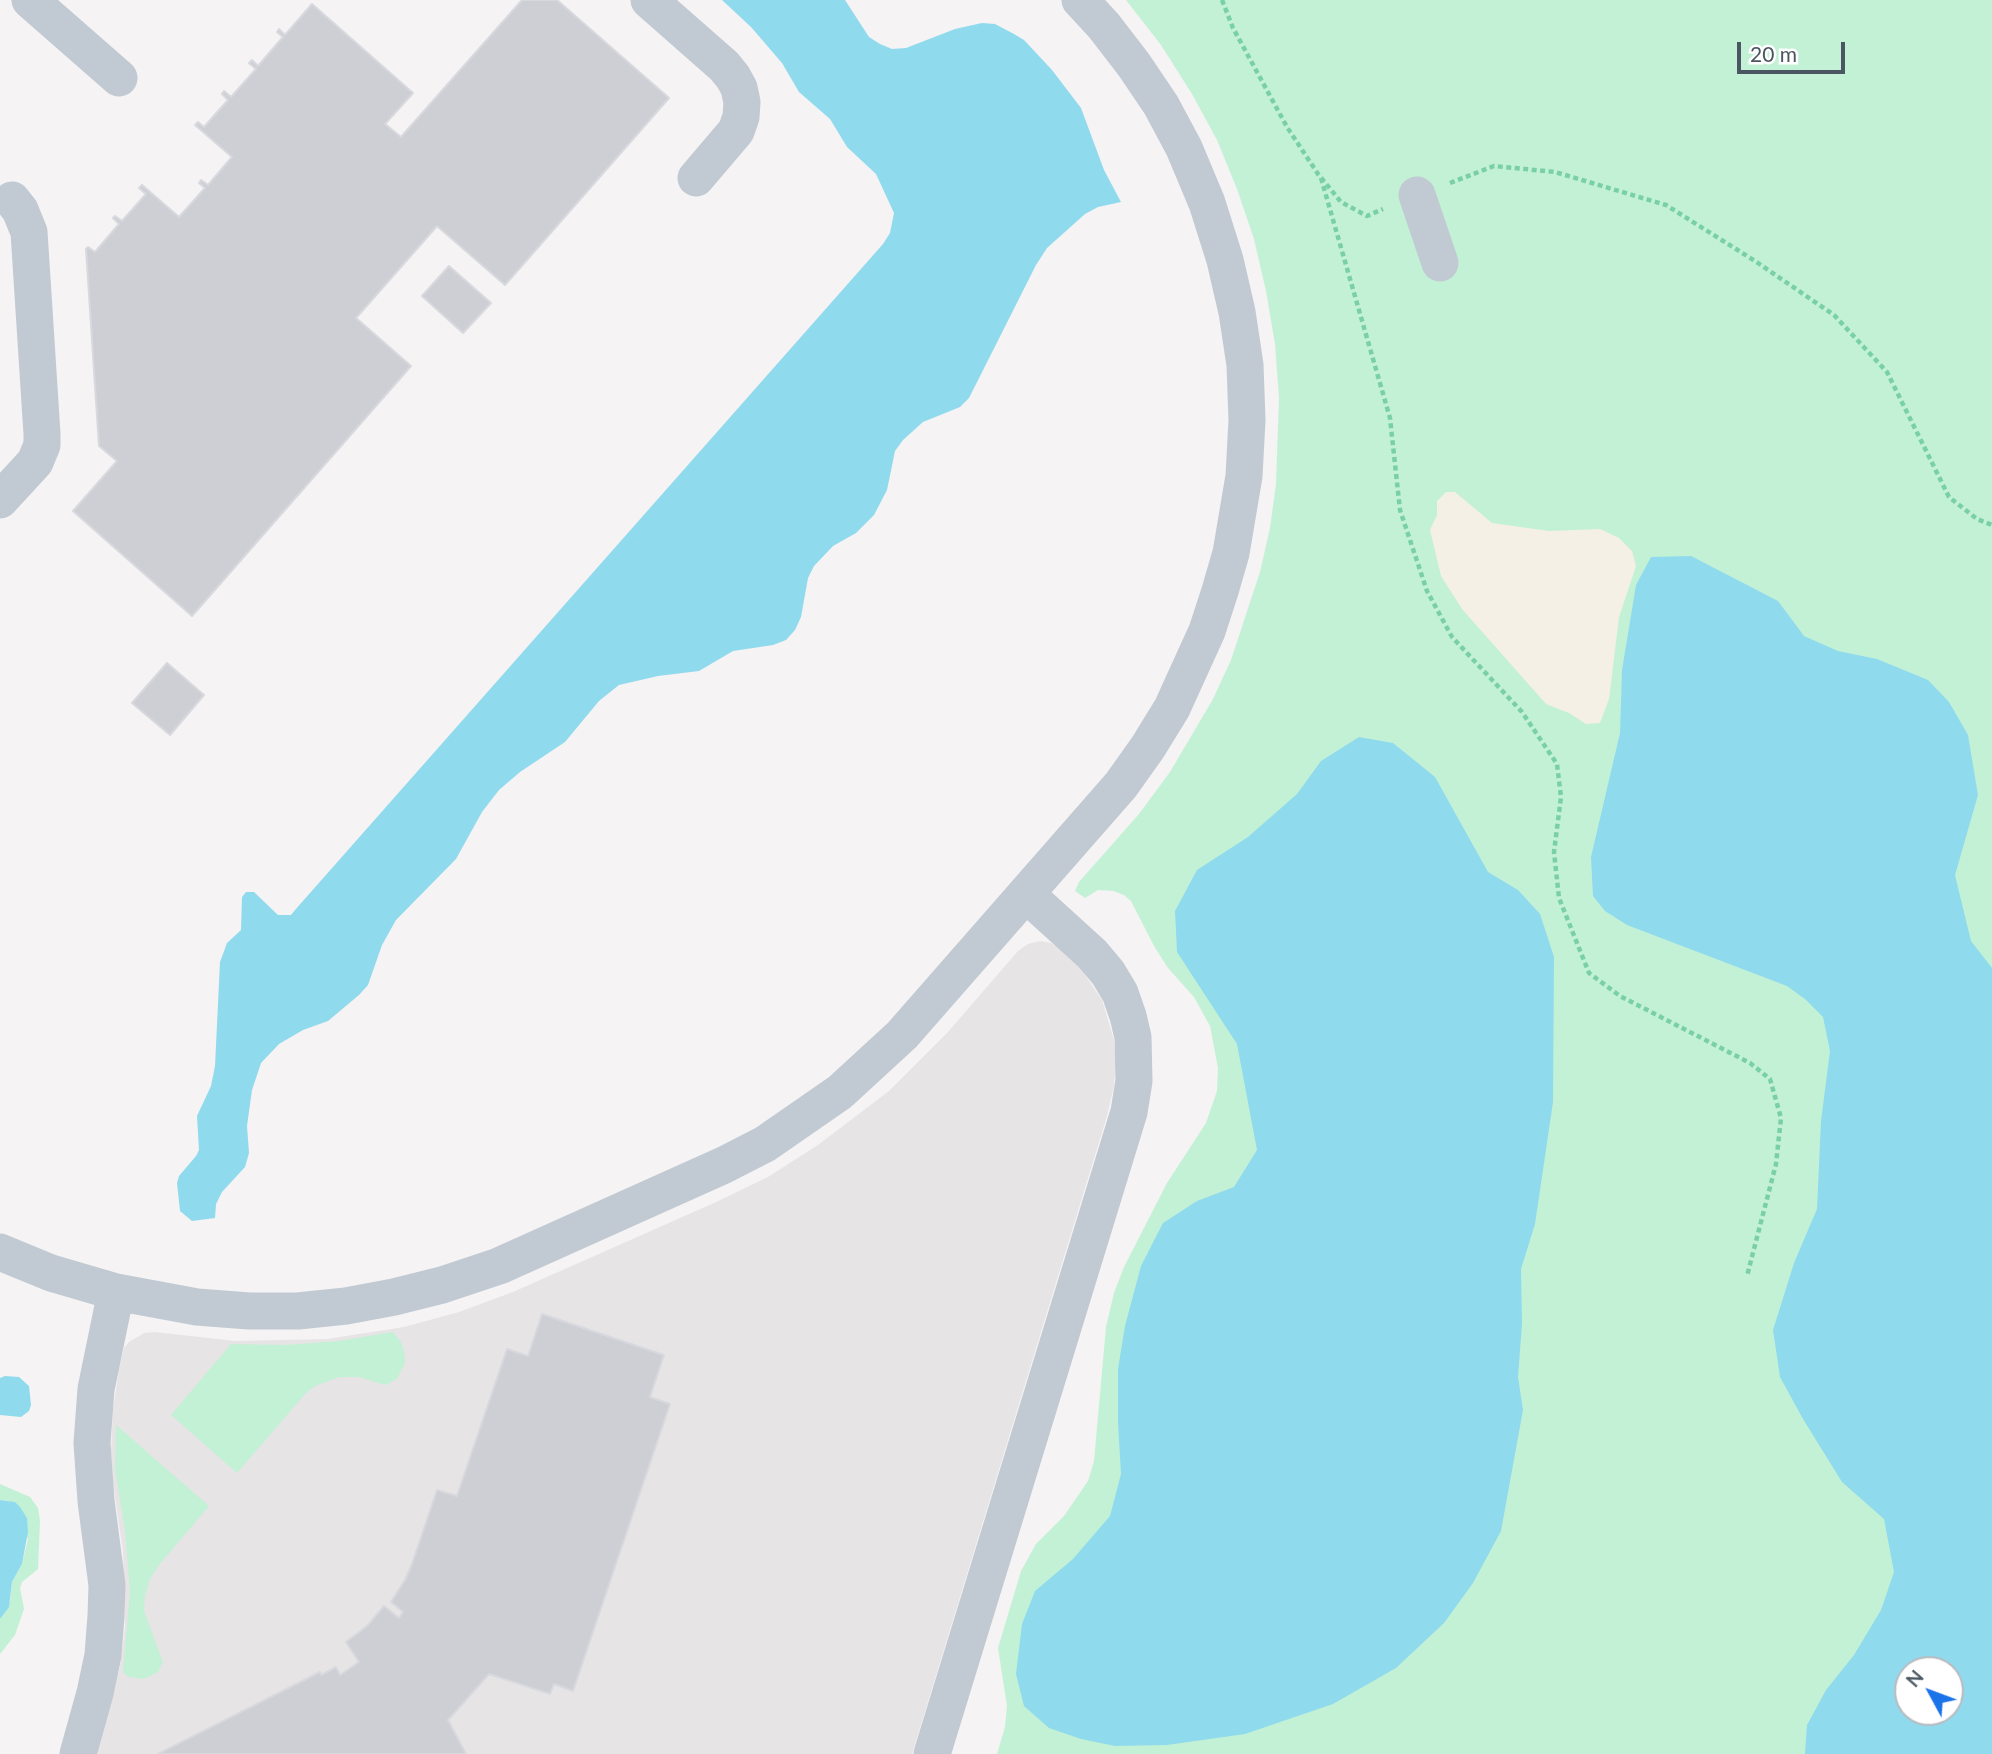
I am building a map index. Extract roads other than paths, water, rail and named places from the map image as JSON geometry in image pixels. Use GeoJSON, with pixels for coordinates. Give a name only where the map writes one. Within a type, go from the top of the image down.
{"type":"FeatureCollection","features":[{"type":"Feature","properties":{"kind":"street"},"geometry":{"type":"LineString","coordinates":[[30,0],[119,78]]}},
{"type":"Feature","properties":{"kind":"street"},"geometry":{"type":"LineString","coordinates":[[649,0],[724,66],[739,88],[741,117],[736,131],[696,178]]}},
{"type":"Feature","properties":{"kind":"street"},"geometry":{"type":"LineString","coordinates":[[0,1252],[51,1273],[116,1292],[197,1307],[249,1311],[298,1311],[346,1306],[442,1285],[499,1266],[724,1165],[765,1144],[840,1093],[902,1035],[1121,785],[1154,737],[1191,670],[1207,631],[1231,553],[1245,462],[1245,365],[1226,260],[1208,203],[1184,148],[1161,105],[1119,45],[1080,0]]}},
{"type":"Feature","properties":{"kind":"street"},"geometry":{"type":"LineString","coordinates":[[1417,195],[1440,263]]}},
{"type":"Feature","properties":{"kind":"street"},"geometry":{"type":"LineString","coordinates":[[0,500],[35,462],[42,445],[29,232],[20,210],[12,200]]}},
{"type":"Feature","properties":{"kind":"street"},"geometry":{"type":"LineString","coordinates":[[932,1754],[1129,1112],[1134,1080],[1133,1037],[1120,993],[1108,972],[1026,894]]}},
{"type":"Feature","properties":{"kind":"street"},"geometry":{"type":"LineString","coordinates":[[78,1754],[103,1655],[106,1574],[96,1501],[92,1443],[96,1389],[116,1292]]}},
{"type":"Feature","properties":{"kind":"water"},"geometry":{"type":"Polygon","coordinates":[[[722,0],[845,0],[869,37],[892,49],[906,48],[955,29],[982,23],[995,24],[1024,40],[1052,70],[1081,108],[1104,170],[1121,202],[1098,207],[1085,214],[1047,248],[969,398],[960,407],[923,422],[903,440],[895,451],[887,490],[874,515],[856,533],[833,546],[814,566],[808,578],[801,617],[786,640],[773,645],[733,651],[699,671],[658,676],[619,685],[599,701],[565,742],[520,772],[499,790],[482,812],[456,859],[396,920],[382,945],[368,985],[328,1021],[303,1030],[279,1044],[261,1063],[252,1090],[247,1126],[249,1153],[245,1167],[222,1192],[216,1204],[215,1218],[192,1221],[180,1211],[177,1183],[179,1176],[199,1150],[197,1116],[211,1086],[215,1066],[220,962],[227,943],[241,930],[242,897],[246,892],[254,892],[278,915],[291,915],[890,233],[894,213],[876,174],[847,147],[830,119],[799,92],[782,63],[751,27],[722,0]]]}},
{"type":"Feature","properties":{"kind":"water"},"geometry":{"type":"Polygon","coordinates":[[[1691,556],[1778,601],[1804,636],[1838,651],[1877,659],[1928,680],[1949,702],[1968,735],[1978,795],[1955,875],[1971,941],[1992,968],[1992,1754],[1805,1754],[1807,1725],[1826,1690],[1854,1655],[1881,1610],[1894,1572],[1884,1519],[1842,1482],[1780,1377],[1773,1330],[1794,1263],[1817,1209],[1821,1121],[1830,1051],[1823,1017],[1787,986],[1627,925],[1605,911],[1593,896],[1591,857],[1620,733],[1622,670],[1636,585],[1651,557],[1691,556]]]}},
{"type":"Feature","properties":{"kind":"water"},"geometry":{"type":"Polygon","coordinates":[[[1359,737],[1393,743],[1435,777],[1488,872],[1518,890],[1540,914],[1554,957],[1553,1102],[1535,1224],[1521,1269],[1522,1324],[1518,1377],[1523,1410],[1501,1531],[1473,1583],[1444,1623],[1396,1668],[1333,1704],[1245,1734],[1167,1745],[1115,1746],[1081,1739],[1049,1728],[1024,1706],[1016,1674],[1022,1624],[1035,1591],[1073,1559],[1110,1516],[1121,1474],[1118,1369],[1125,1326],[1141,1266],[1163,1223],[1197,1201],[1234,1187],[1257,1150],[1237,1044],[1177,952],[1175,911],[1197,870],[1248,837],[1297,794],[1321,761],[1359,737]]]}},
{"type":"Feature","properties":{"kind":"water"},"geometry":{"type":"Polygon","coordinates":[[[19,1377],[29,1386],[31,1405],[29,1411],[21,1417],[0,1415],[0,1378],[19,1377]]]}},
{"type":"Feature","properties":{"kind":"water"},"geometry":{"type":"Polygon","coordinates":[[[0,1500],[15,1502],[20,1507],[27,1518],[28,1532],[22,1564],[12,1582],[9,1607],[0,1619],[0,1500]]]}}]}
